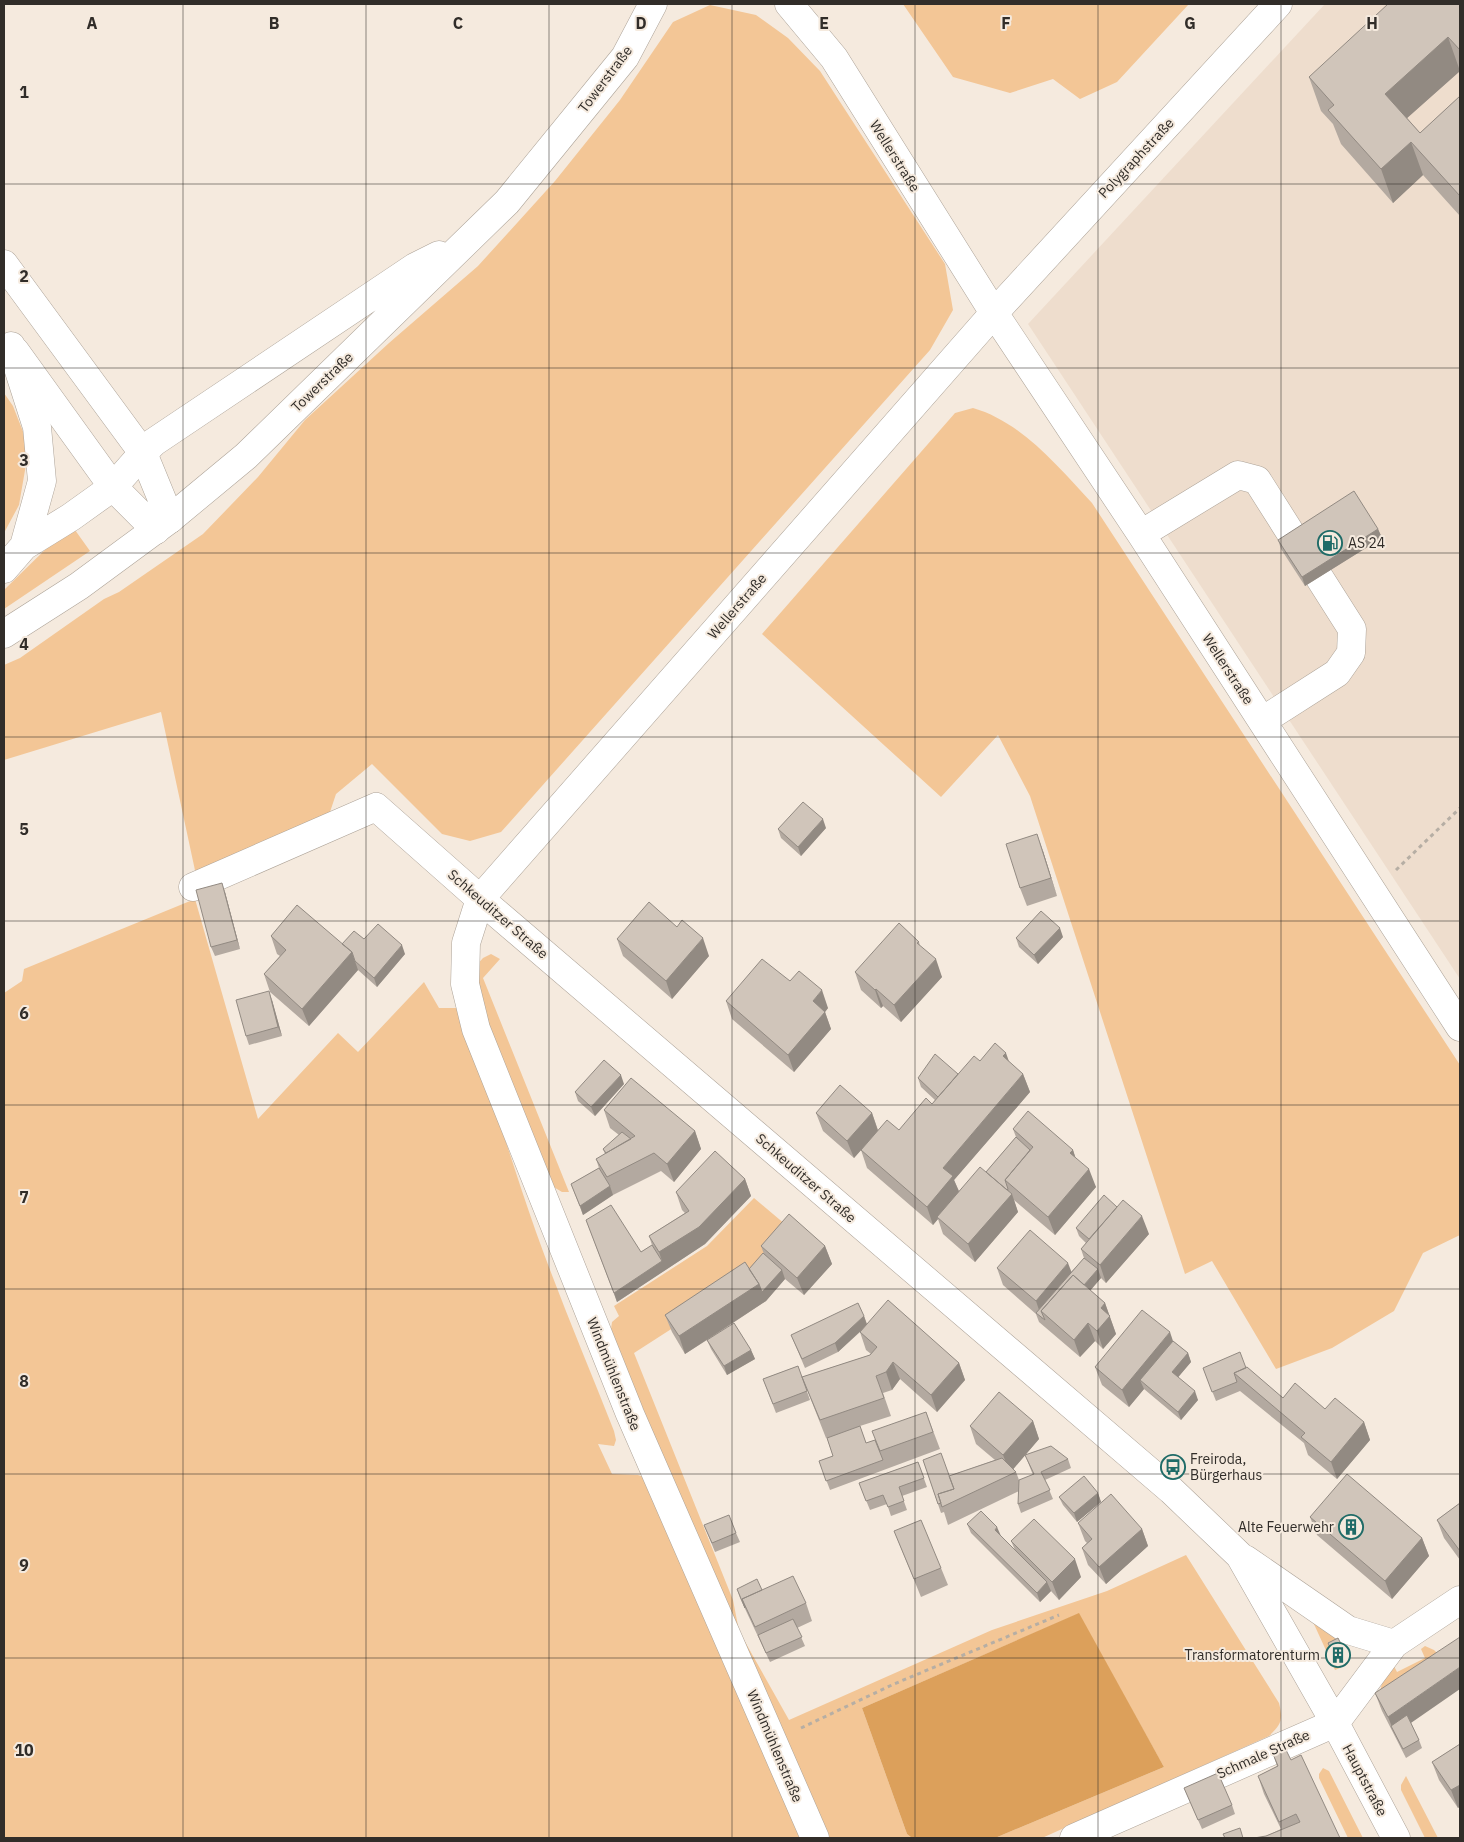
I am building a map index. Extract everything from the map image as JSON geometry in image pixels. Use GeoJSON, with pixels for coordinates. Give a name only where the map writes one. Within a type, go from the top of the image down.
{"type":"FeatureCollection","features":[{"type":"Feature","properties":{"kind":"main road","name":"Towerstraße"},"geometry":{"type":"LineString","coordinates":[[4,634],[79,586],[163,525],[246,456],[470,239],[507,202],[625,57],[653,4]]}},
{"type":"Feature","properties":{"kind":"main road","name":"Wellerstraße"},"geometry":{"type":"LineString","coordinates":[[789,4],[834,58],[994,313],[1141,534],[1460,1026]]}},
{"type":"Feature","properties":{"kind":"main road","name":"Polygraphstraße"},"geometry":{"type":"LineString","coordinates":[[994,313],[1278,4]]}},
{"type":"Feature","properties":{"kind":"main road","name":"Towerstraße"},"geometry":{"type":"LineString","coordinates":[[24,546],[71,517],[113,487],[154,442],[415,267],[470,239]]}},
{"type":"Feature","properties":{"kind":"main road"},"geometry":{"type":"LineString","coordinates":[[4,264],[143,453],[163,525]]}},
{"type":"Feature","properties":{"kind":"main road","name":"Wellerstraße"},"geometry":{"type":"LineString","coordinates":[[480,899],[994,313]]}},
{"type":"Feature","properties":{"kind":"main road"},"geometry":{"type":"LineString","coordinates":[[7,341],[113,487],[163,525]]}},
{"type":"Feature","properties":{"kind":"main road"},"geometry":{"type":"LineString","coordinates":[[4,569],[24,546],[42,481],[37,427],[7,341]]}},
{"type":"Feature","properties":{"kind":"main road"},"geometry":{"type":"LineString","coordinates":[[1141,534],[1238,475],[1257,480],[1296,540]]}},
{"type":"Feature","properties":{"kind":"main road"},"geometry":{"type":"LineString","coordinates":[[1262,721],[1337,672],[1351,653],[1352,629],[1319,577]]}},
{"type":"Feature","properties":{"kind":"main road","name":"Schkeuditzer Straße"},"geometry":{"type":"LineString","coordinates":[[193,887],[376,807],[480,899],[1171,1490],[1240,1556],[1334,1723]]}},
{"type":"Feature","properties":{"kind":"main road","name":"Windmühlenstraße"},"geometry":{"type":"LineString","coordinates":[[480,899],[466,943],[465,984],[476,1029],[630,1414],[815,1838]]}},
{"type":"Feature","properties":{"kind":"main road"},"geometry":{"type":"LineString","coordinates":[[1240,1556],[1348,1630],[1394,1644]]}},
{"type":"Feature","properties":{"kind":"main road","name":"Schmale Straße"},"geometry":{"type":"LineString","coordinates":[[1074,1838],[1334,1723],[1394,1644],[1460,1600]]}},
{"type":"Feature","properties":{"kind":"main road","name":"Hauptstraße"},"geometry":{"type":"LineString","coordinates":[[1334,1723],[1396,1838]]}},
{"type":"Feature","properties":{"kind":"path"},"geometry":{"type":"LineString","coordinates":[[1373,892],[1460,808]]}},
{"type":"Feature","properties":{"kind":"path"},"geometry":{"type":"LineString","coordinates":[[773,1742],[894,1684],[1059,1615]]}},
{"type":"Feature","properties":{"kind":"shaded area"},"geometry":{"type":"Polygon","coordinates":[[[903,4],[1189,4],[1117,82],[1080,99],[1053,79],[1010,93],[953,77],[903,4]]]}},
{"type":"Feature","properties":{"kind":"shaded area"},"geometry":{"type":"Polygon","coordinates":[[[1325,4],[1460,4],[1460,979],[1028,324],[1325,4]]]}},
{"type":"Feature","properties":{"kind":"shaded area"},"geometry":{"type":"Polygon","coordinates":[[[710,5],[756,15],[788,38],[820,71],[945,264],[953,310],[930,350],[501,832],[470,841],[442,834],[372,764],[336,794],[329,815],[196,875],[161,712],[4,760],[4,665],[20,658],[104,599],[119,592],[203,534],[258,477],[305,420],[389,343],[478,266],[555,181],[620,100],[673,22],[710,5]]]}},
{"type":"Feature","properties":{"kind":"shaded area"},"geometry":{"type":"Polygon","coordinates":[[[4,393],[13,406],[29,447],[19,505],[4,533],[4,393]]]}},
{"type":"Feature","properties":{"kind":"shaded area"},"geometry":{"type":"Polygon","coordinates":[[[973,408],[991,415],[1023,435],[1038,447],[1092,503],[1460,1065],[1460,1235],[1423,1253],[1394,1311],[1332,1348],[1276,1369],[1212,1261],[1185,1274],[1030,796],[998,735],[941,797],[762,634],[955,413],[973,408]]]}},
{"type":"Feature","properties":{"kind":"shaded area"},"geometry":{"type":"Polygon","coordinates":[[[75,530],[90,551],[4,609],[4,590],[54,541],[75,530]]]}},
{"type":"Feature","properties":{"kind":"shaded area"},"geometry":{"type":"Polygon","coordinates":[[[195,899],[258,1119],[338,1033],[358,1052],[424,982],[439,1008],[462,1008],[536,1232],[614,1431],[616,1440],[614,1446],[598,1444],[612,1474],[638,1475],[647,1478],[804,1838],[4,1838],[4,993],[22,981],[24,969],[195,899]]]}},
{"type":"Feature","properties":{"kind":"shaded area"},"geometry":{"type":"Polygon","coordinates":[[[491,954],[500,959],[483,978],[569,1192],[562,1192],[552,1186],[482,1014],[475,967],[483,958],[491,954]]]}},
{"type":"Feature","properties":{"kind":"shaded area"},"geometry":{"type":"Polygon","coordinates":[[[754,1198],[792,1230],[749,1279],[634,1353],[733,1600],[739,1631],[789,1720],[992,1630],[1107,1591],[1186,1555],[1279,1703],[1281,1713],[1279,1725],[1269,1736],[1042,1838],[995,1838],[1164,1767],[1078,1614],[862,1708],[907,1834],[912,1838],[826,1838],[685,1519],[611,1329],[612,1322],[619,1316],[614,1306],[707,1246],[754,1198]]]}},
{"type":"Feature","properties":{"kind":"shaded area"},"geometry":{"type":"Polygon","coordinates":[[[1079,1613],[1164,1767],[995,1838],[912,1838],[907,1834],[862,1708],[1079,1613]]]}},
{"type":"Feature","properties":{"kind":"shaded area"},"geometry":{"type":"Polygon","coordinates":[[[1313,1622],[1337,1637],[1345,1646],[1349,1659],[1340,1668],[1335,1670],[1313,1622]]]}},
{"type":"Feature","properties":{"kind":"shaded area"},"geometry":{"type":"Polygon","coordinates":[[[1425,1646],[1434,1650],[1448,1664],[1380,1707],[1382,1685],[1390,1671],[1394,1666],[1397,1672],[1425,1658],[1421,1649],[1425,1646]]]}},
{"type":"Feature","properties":{"kind":"shaded area"},"geometry":{"type":"Polygon","coordinates":[[[1323,1768],[1329,1771],[1363,1838],[1348,1838],[1319,1778],[1323,1768]]]}},
{"type":"Feature","properties":{"kind":"shaded area"},"geometry":{"type":"Polygon","coordinates":[[[1406,1776],[1438,1838],[1425,1838],[1401,1790],[1401,1785],[1406,1776]]]}},
{"type":"Feature","properties":{"kind":"building"},"geometry":{"type":"Polygon","coordinates":[[[1388,4],[1460,4],[1460,50],[1448,37],[1385,94],[1420,133],[1460,96],[1460,196],[1411,142],[1381,169],[1328,110],[1334,105],[1309,77],[1388,4]]]}},
{"type":"Feature","properties":{"kind":"building"},"geometry":{"type":"Polygon","coordinates":[[[1354,491],[1378,529],[1302,577],[1278,540],[1354,491]]]}},
{"type":"Feature","properties":{"kind":"building"},"geometry":{"type":"Polygon","coordinates":[[[803,802],[823,819],[798,847],[778,829],[803,802]]]}},
{"type":"Feature","properties":{"kind":"building"},"geometry":{"type":"Polygon","coordinates":[[[1037,834],[1051,878],[1020,888],[1006,844],[1037,834]]]}},
{"type":"Feature","properties":{"kind":"building"},"geometry":{"type":"Polygon","coordinates":[[[222,883],[237,940],[211,947],[196,890],[222,883]]]}},
{"type":"Feature","properties":{"kind":"building"},"geometry":{"type":"Polygon","coordinates":[[[649,902],[677,927],[682,920],[703,938],[666,981],[617,939],[649,902]]]}},
{"type":"Feature","properties":{"kind":"building"},"geometry":{"type":"Polygon","coordinates":[[[297,905],[352,952],[302,1009],[264,974],[286,950],[271,936],[297,905]]]}},
{"type":"Feature","properties":{"kind":"building"},"geometry":{"type":"Polygon","coordinates":[[[1041,911],[1060,928],[1034,955],[1016,938],[1041,911]]]}},
{"type":"Feature","properties":{"kind":"building"},"geometry":{"type":"Polygon","coordinates":[[[899,923],[919,942],[917,943],[936,959],[894,1005],[855,972],[899,923]]]}},
{"type":"Feature","properties":{"kind":"building"},"geometry":{"type":"Polygon","coordinates":[[[378,924],[402,945],[374,978],[355,961],[352,952],[342,944],[354,931],[364,939],[378,924]]]}},
{"type":"Feature","properties":{"kind":"building"},"geometry":{"type":"Polygon","coordinates":[[[762,959],[790,981],[799,971],[822,990],[813,1001],[825,1012],[788,1055],[726,1001],[762,959]]]}},
{"type":"Feature","properties":{"kind":"building"},"geometry":{"type":"Polygon","coordinates":[[[269,991],[278,1027],[246,1036],[236,1000],[269,991]]]}},
{"type":"Feature","properties":{"kind":"building"},"geometry":{"type":"Polygon","coordinates":[[[995,1043],[1006,1053],[1003,1056],[1023,1074],[943,1168],[953,1176],[927,1207],[861,1150],[887,1120],[899,1130],[926,1098],[932,1104],[974,1056],[980,1061],[995,1043]]]}},
{"type":"Feature","properties":{"kind":"building"},"geometry":{"type":"Polygon","coordinates":[[[935,1054],[958,1074],[938,1097],[918,1078],[935,1054]]]}},
{"type":"Feature","properties":{"kind":"building"},"geometry":{"type":"Polygon","coordinates":[[[604,1060],[621,1075],[591,1107],[575,1092],[604,1060]]]}},
{"type":"Feature","properties":{"kind":"building"},"geometry":{"type":"Polygon","coordinates":[[[631,1078],[695,1131],[667,1164],[654,1153],[607,1177],[596,1159],[635,1136],[604,1110],[631,1078]]]}},
{"type":"Feature","properties":{"kind":"building"},"geometry":{"type":"Polygon","coordinates":[[[840,1085],[872,1113],[847,1141],[816,1113],[840,1085]]]}},
{"type":"Feature","properties":{"kind":"building"},"geometry":{"type":"Polygon","coordinates":[[[1028,1111],[1073,1150],[1070,1153],[1089,1169],[1048,1217],[1005,1180],[1033,1147],[1013,1129],[1028,1111]]]}},
{"type":"Feature","properties":{"kind":"building"},"geometry":{"type":"Polygon","coordinates":[[[622,1132],[631,1139],[606,1153],[603,1149],[622,1132]]]}},
{"type":"Feature","properties":{"kind":"building"},"geometry":{"type":"Polygon","coordinates":[[[1016,1137],[1030,1150],[1005,1180],[1007,1190],[986,1172],[1016,1137]]]}},
{"type":"Feature","properties":{"kind":"building"},"geometry":{"type":"Polygon","coordinates":[[[715,1151],[745,1179],[699,1227],[659,1252],[649,1236],[689,1211],[676,1192],[715,1151]]]}},
{"type":"Feature","properties":{"kind":"building"},"geometry":{"type":"Polygon","coordinates":[[[980,1167],[1012,1194],[968,1244],[937,1217],[980,1167]]]}},
{"type":"Feature","properties":{"kind":"building"},"geometry":{"type":"Polygon","coordinates":[[[599,1168],[610,1186],[580,1206],[571,1184],[599,1168]]]}},
{"type":"Feature","properties":{"kind":"building"},"geometry":{"type":"Polygon","coordinates":[[[1104,1195],[1117,1207],[1089,1239],[1076,1228],[1104,1195]]]}},
{"type":"Feature","properties":{"kind":"building"},"geometry":{"type":"Polygon","coordinates":[[[1123,1200],[1142,1216],[1100,1265],[1081,1249],[1123,1200]]]}},
{"type":"Feature","properties":{"kind":"building"},"geometry":{"type":"Polygon","coordinates":[[[611,1205],[641,1252],[652,1245],[662,1261],[614,1293],[586,1220],[611,1205]]]}},
{"type":"Feature","properties":{"kind":"building"},"geometry":{"type":"Polygon","coordinates":[[[789,1214],[825,1246],[797,1278],[761,1246],[789,1214]]]}},
{"type":"Feature","properties":{"kind":"building"},"geometry":{"type":"Polygon","coordinates":[[[1030,1230],[1068,1263],[1036,1301],[997,1268],[1030,1230]]]}},
{"type":"Feature","properties":{"kind":"building"},"geometry":{"type":"Polygon","coordinates":[[[763,1253],[782,1270],[762,1292],[749,1269],[763,1253]]]}},
{"type":"Feature","properties":{"kind":"building"},"geometry":{"type":"Polygon","coordinates":[[[1084,1258],[1098,1269],[1084,1285],[1073,1275],[1041,1311],[1045,1320],[1036,1313],[1084,1258]]]}},
{"type":"Feature","properties":{"kind":"building"},"geometry":{"type":"Polygon","coordinates":[[[745,1262],[759,1284],[679,1336],[665,1315],[745,1262]]]}},
{"type":"Feature","properties":{"kind":"building"},"geometry":{"type":"Polygon","coordinates":[[[1073,1275],[1105,1303],[1101,1308],[1110,1316],[1097,1331],[1088,1323],[1074,1340],[1041,1311],[1073,1275]]]}},
{"type":"Feature","properties":{"kind":"building"},"geometry":{"type":"Polygon","coordinates":[[[888,1300],[959,1363],[931,1395],[893,1362],[886,1372],[876,1376],[884,1398],[820,1420],[802,1377],[870,1355],[877,1347],[860,1332],[888,1300]]]}},
{"type":"Feature","properties":{"kind":"building"},"geometry":{"type":"Polygon","coordinates":[[[858,1303],[864,1316],[835,1343],[802,1359],[791,1335],[858,1303]]]}},
{"type":"Feature","properties":{"kind":"building"},"geometry":{"type":"Polygon","coordinates":[[[1142,1310],[1170,1332],[1122,1390],[1095,1367],[1142,1310]]]}},
{"type":"Feature","properties":{"kind":"building"},"geometry":{"type":"Polygon","coordinates":[[[734,1323],[751,1350],[724,1366],[707,1340],[734,1323]]]}},
{"type":"Feature","properties":{"kind":"building"},"geometry":{"type":"Polygon","coordinates":[[[1173,1341],[1188,1353],[1172,1372],[1195,1391],[1178,1412],[1140,1380],[1173,1341]]]}},
{"type":"Feature","properties":{"kind":"building"},"geometry":{"type":"Polygon","coordinates":[[[1240,1352],[1246,1368],[1234,1373],[1237,1382],[1212,1392],[1203,1368],[1240,1352]]]}},
{"type":"Feature","properties":{"kind":"building"},"geometry":{"type":"Polygon","coordinates":[[[798,1366],[807,1391],[773,1404],[763,1379],[798,1366]]]}},
{"type":"Feature","properties":{"kind":"building"},"geometry":{"type":"Polygon","coordinates":[[[1247,1367],[1283,1398],[1295,1383],[1325,1409],[1335,1398],[1364,1422],[1331,1462],[1301,1437],[1305,1433],[1234,1373],[1247,1367]]]}},
{"type":"Feature","properties":{"kind":"building"},"geometry":{"type":"Polygon","coordinates":[[[999,1392],[1033,1421],[1003,1455],[970,1426],[999,1392]]]}},
{"type":"Feature","properties":{"kind":"building"},"geometry":{"type":"Polygon","coordinates":[[[926,1412],[933,1432],[880,1451],[872,1431],[926,1412]]]}},
{"type":"Feature","properties":{"kind":"building"},"geometry":{"type":"Polygon","coordinates":[[[860,1426],[866,1443],[875,1440],[883,1460],[826,1481],[819,1461],[833,1456],[827,1438],[860,1426]]]}},
{"type":"Feature","properties":{"kind":"building"},"geometry":{"type":"Polygon","coordinates":[[[1051,1446],[1068,1459],[1041,1472],[1050,1490],[1018,1504],[1019,1480],[1034,1474],[1025,1455],[1051,1446]]]}},
{"type":"Feature","properties":{"kind":"building"},"geometry":{"type":"Polygon","coordinates":[[[941,1453],[954,1489],[938,1494],[941,1503],[938,1504],[923,1460],[941,1453]]]}},
{"type":"Feature","properties":{"kind":"building"},"geometry":{"type":"Polygon","coordinates":[[[1002,1458],[1016,1472],[942,1507],[938,1494],[954,1489],[949,1476],[1002,1458]]]}},
{"type":"Feature","properties":{"kind":"building"},"geometry":{"type":"Polygon","coordinates":[[[918,1462],[924,1478],[899,1487],[904,1501],[888,1507],[883,1495],[866,1501],[859,1483],[918,1462]]]}},
{"type":"Feature","properties":{"kind":"building"},"geometry":{"type":"Polygon","coordinates":[[[1347,1474],[1422,1538],[1385,1581],[1310,1517],[1347,1474]]]}},
{"type":"Feature","properties":{"kind":"building"},"geometry":{"type":"Polygon","coordinates":[[[1084,1476],[1098,1493],[1074,1513],[1059,1497],[1084,1476]]]}},
{"type":"Feature","properties":{"kind":"building"},"geometry":{"type":"Polygon","coordinates":[[[1111,1494],[1142,1529],[1099,1567],[1082,1548],[1092,1539],[1078,1523],[1111,1494]]]}},
{"type":"Feature","properties":{"kind":"building"},"geometry":{"type":"Polygon","coordinates":[[[1460,1503],[1460,1551],[1437,1520],[1460,1503]]]}},
{"type":"Feature","properties":{"kind":"building"},"geometry":{"type":"Polygon","coordinates":[[[981,1511],[997,1527],[995,1530],[1047,1582],[1037,1593],[967,1524],[981,1511]]]}},
{"type":"Feature","properties":{"kind":"building"},"geometry":{"type":"Polygon","coordinates":[[[729,1515],[736,1533],[712,1543],[704,1525],[729,1515]]]}},
{"type":"Feature","properties":{"kind":"building"},"geometry":{"type":"Polygon","coordinates":[[[1034,1519],[1075,1559],[1052,1582],[1011,1541],[1034,1519]]]}},
{"type":"Feature","properties":{"kind":"building"},"geometry":{"type":"Polygon","coordinates":[[[921,1520],[941,1568],[914,1579],[894,1531],[921,1520]]]}},
{"type":"Feature","properties":{"kind":"building"},"geometry":{"type":"Polygon","coordinates":[[[793,1576],[806,1603],[755,1627],[742,1599],[793,1576]]]}},
{"type":"Feature","properties":{"kind":"building"},"geometry":{"type":"Polygon","coordinates":[[[757,1579],[762,1590],[742,1599],[745,1608],[737,1589],[757,1579]]]}},
{"type":"Feature","properties":{"kind":"building"},"geometry":{"type":"Polygon","coordinates":[[[793,1619],[802,1637],[766,1653],[758,1635],[793,1619]]]}},
{"type":"Feature","properties":{"kind":"building"},"geometry":{"type":"Polygon","coordinates":[[[1460,1637],[1460,1667],[1388,1717],[1375,1693],[1460,1637]]]}},
{"type":"Feature","properties":{"kind":"building"},"geometry":{"type":"Polygon","coordinates":[[[1338,1638],[1343,1648],[1333,1653],[1328,1643],[1338,1638]]]}},
{"type":"Feature","properties":{"kind":"building"},"geometry":{"type":"Polygon","coordinates":[[[1407,1715],[1419,1740],[1403,1749],[1391,1726],[1407,1715]]]}},
{"type":"Feature","properties":{"kind":"building"},"geometry":{"type":"Polygon","coordinates":[[[1460,1744],[1460,1785],[1451,1790],[1432,1762],[1460,1744]]]}},
{"type":"Feature","properties":{"kind":"building"},"geometry":{"type":"Polygon","coordinates":[[[1285,1748],[1291,1760],[1301,1755],[1340,1838],[1254,1838],[1266,1836],[1300,1822],[1296,1814],[1279,1822],[1258,1776],[1278,1766],[1273,1754],[1285,1748]]]}},
{"type":"Feature","properties":{"kind":"building"},"geometry":{"type":"Polygon","coordinates":[[[1218,1773],[1232,1805],[1198,1820],[1184,1788],[1218,1773]]]}},
{"type":"Feature","properties":{"kind":"building"},"geometry":{"type":"Polygon","coordinates":[[[1240,1828],[1243,1838],[1225,1838],[1223,1834],[1240,1828]]]}},
{"type":"Feature","properties":{"kind":"place","name":"AS 24"},"geometry":{"type":"Point","coordinates":[1330,543]}},
{"type":"Feature","properties":{"kind":"place","name":"Freiroda, Bürgerhaus"},"geometry":{"type":"Point","coordinates":[1173,1467]}},
{"type":"Feature","properties":{"kind":"place","name":"Alte Feuerwehr"},"geometry":{"type":"Point","coordinates":[1351,1527]}},
{"type":"Feature","properties":{"kind":"place","name":"Transformatorenturm"},"geometry":{"type":"Point","coordinates":[1338,1655]}}]}
